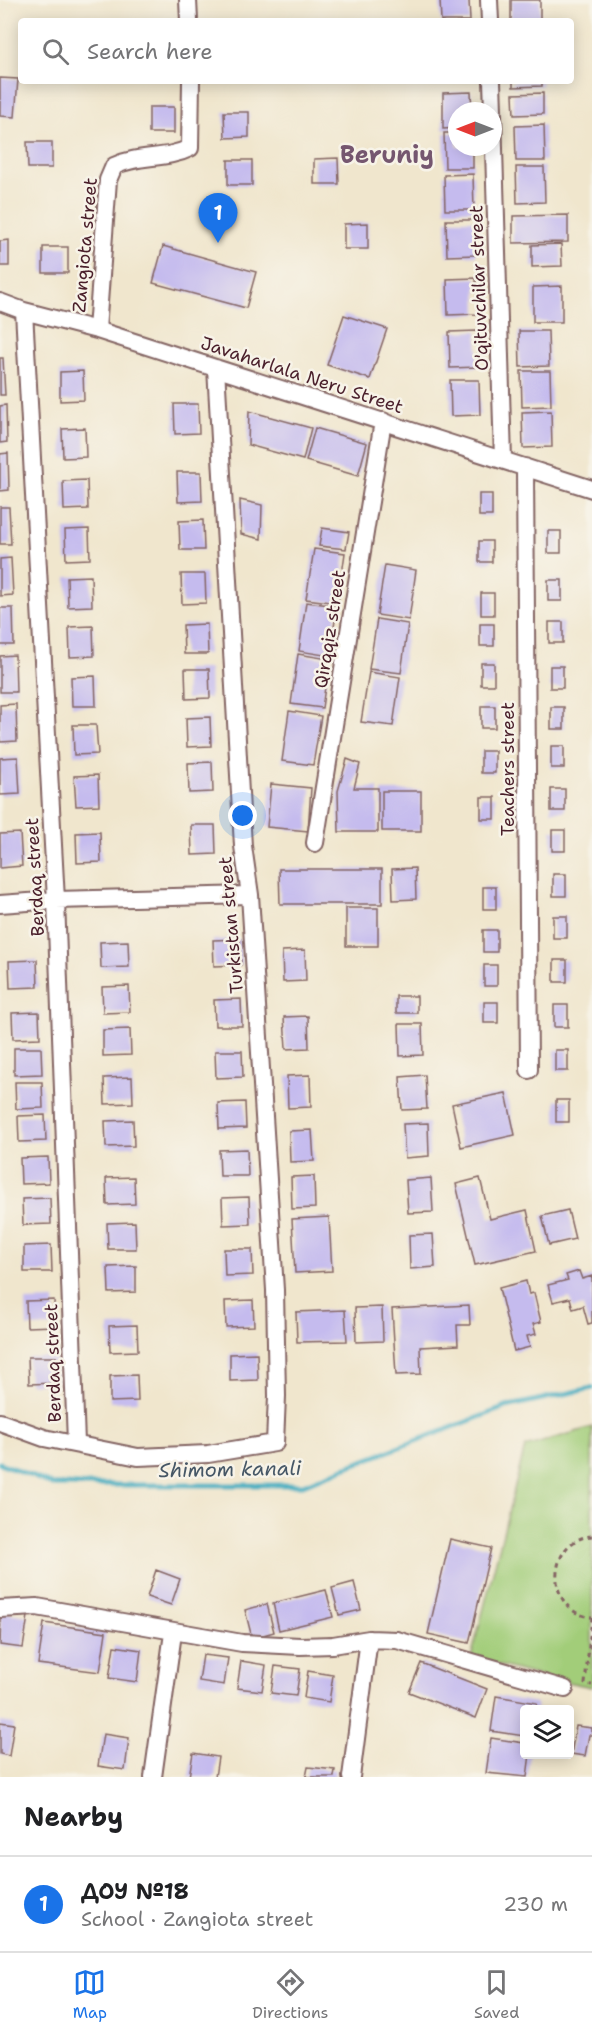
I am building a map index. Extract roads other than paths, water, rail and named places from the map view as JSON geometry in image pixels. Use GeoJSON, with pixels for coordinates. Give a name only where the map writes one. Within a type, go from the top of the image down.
{"type":"FeatureCollection","features":[{"type":"Feature","properties":{"kind":"street"},"geometry":{"type":"LineString","coordinates":[[188,0],[189,18]]}},
{"type":"Feature","properties":{"kind":"street"},"geometry":{"type":"LineString","coordinates":[[489,0],[490,18]]}},
{"type":"Feature","properties":{"kind":"street","name":"Zangiota street"},"geometry":{"type":"LineString","coordinates":[[97,330],[108,180],[114,166],[127,160],[180,153],[190,148],[191,84]]}},
{"type":"Feature","properties":{"kind":"street","name":"O'qituvchilar street"},"geometry":{"type":"LineString","coordinates":[[492,84],[493,102]]}},
{"type":"Feature","properties":{"kind":"street","name":"O'qituvchilar street"},"geometry":{"type":"LineString","coordinates":[[494,156],[503,460]]}},
{"type":"Feature","properties":{"kind":"street","name":"Javaharlala Neru Street"},"geometry":{"type":"LineString","coordinates":[[0,302],[24,311],[97,330],[592,489]]}},
{"type":"Feature","properties":{"kind":"street","name":"Berdaq street"},"geometry":{"type":"LineString","coordinates":[[24,311],[56,900],[76,1443]]}},
{"type":"Feature","properties":{"kind":"street","name":"Turkistan street"},"geometry":{"type":"LineString","coordinates":[[76,1443],[138,1457],[208,1454],[275,1443],[277,1396],[275,1290],[250,895],[243,846],[216,368]]}},
{"type":"Feature","properties":{"kind":"street","name":"Qirqqiz street"},"geometry":{"type":"LineString","coordinates":[[315,843],[383,421]]}},
{"type":"Feature","properties":{"kind":"street","name":"Teachers street"},"geometry":{"type":"LineString","coordinates":[[525,467],[529,1070]]}},
{"type":"Feature","properties":{"kind":"street"},"geometry":{"type":"LineString","coordinates":[[0,904],[56,900],[250,895]]}},
{"type":"Feature","properties":{"kind":"street"},"geometry":{"type":"LineString","coordinates":[[0,1422],[44,1438],[76,1443]]}},
{"type":"Feature","properties":{"kind":"street"},"geometry":{"type":"LineString","coordinates":[[0,1609],[37,1607],[173,1633],[242,1643],[300,1646],[333,1645],[369,1639],[397,1640],[565,1689]]}},
{"type":"Feature","properties":{"kind":"street"},"geometry":{"type":"LineString","coordinates":[[153,1777],[173,1633]]}},
{"type":"Feature","properties":{"kind":"street"},"geometry":{"type":"LineString","coordinates":[[351,1777],[369,1639]]}},
{"type":"Feature","properties":{"kind":"waterway","name":"Shimom kanali"},"geometry":{"type":"LineString","coordinates":[[0,1463],[53,1485],[303,1485],[506,1407],[592,1388]]}},
{"type":"Feature","properties":{"kind":"place","name":"ДОУ №18"},"geometry":{"type":"Point","coordinates":[218,243]}},
{"type":"Feature","properties":{"kind":"district","name":"Beruniy"},"geometry":{"type":"Point","coordinates":[387,155]}}]}
